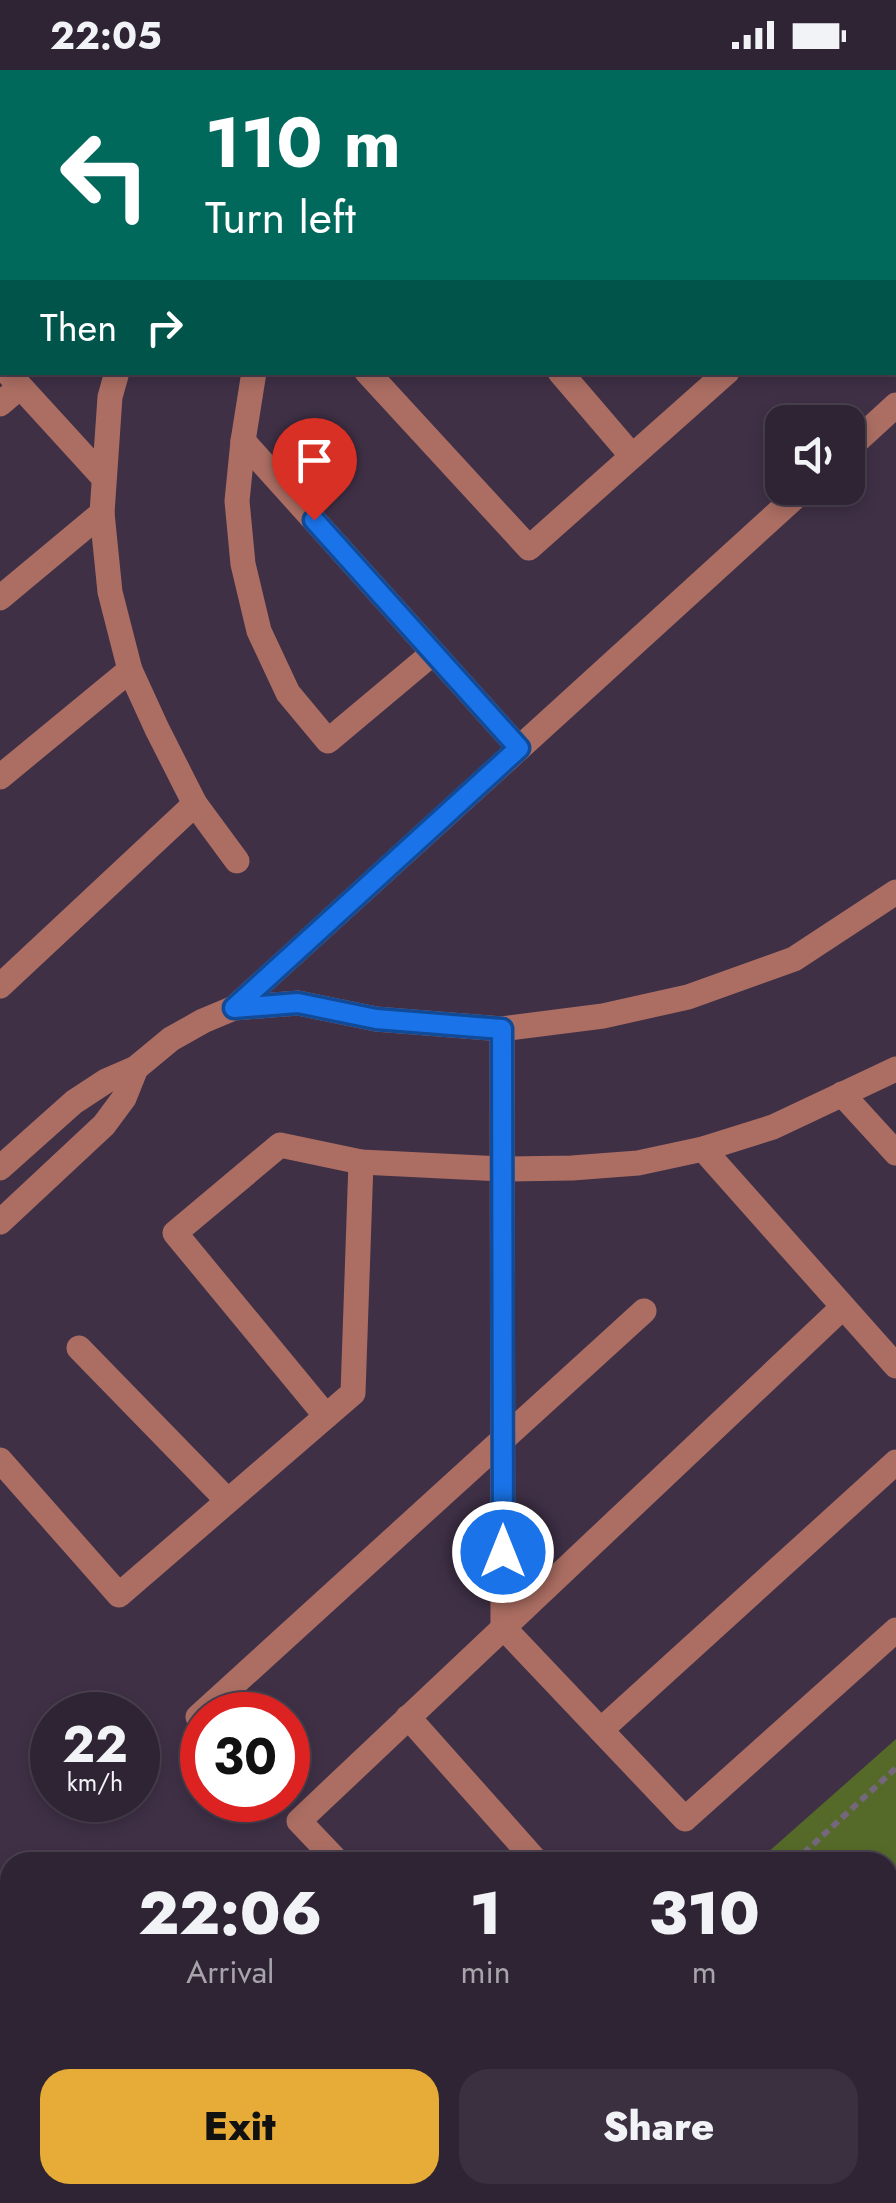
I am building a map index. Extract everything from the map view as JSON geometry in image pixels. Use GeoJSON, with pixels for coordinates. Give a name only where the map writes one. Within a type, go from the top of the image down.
{"type":"FeatureCollection","features":[{"type":"Feature","properties":{"kind":"street"},"geometry":{"type":"LineString","coordinates":[[0,404],[7,375]]}},
{"type":"Feature","properties":{"kind":"street"},"geometry":{"type":"LineString","coordinates":[[9,375],[103,477]]}},
{"type":"Feature","properties":{"kind":"street"},"geometry":{"type":"LineString","coordinates":[[116,375],[110,397],[103,477],[102,513],[110,592],[130,670],[195,804],[237,860]]}},
{"type":"Feature","properties":{"kind":"street"},"geometry":{"type":"LineString","coordinates":[[254,375],[237,501],[243,564],[259,631],[288,694],[328,741],[433,653]]}},
{"type":"Feature","properties":{"kind":"street"},"geometry":{"type":"LineString","coordinates":[[370,375],[529,548],[724,375]]}},
{"type":"Feature","properties":{"kind":"street"},"geometry":{"type":"LineString","coordinates":[[563,375],[632,456]]}},
{"type":"Feature","properties":{"kind":"street"},"geometry":{"type":"LineString","coordinates":[[865,433],[896,404]]}},
{"type":"Feature","properties":{"kind":"street"},"geometry":{"type":"LineString","coordinates":[[243,441],[519,748]]}},
{"type":"Feature","properties":{"kind":"street"},"geometry":{"type":"LineString","coordinates":[[234,1008],[786,505]]}},
{"type":"Feature","properties":{"kind":"street"},"geometry":{"type":"LineString","coordinates":[[0,598],[102,513]]}},
{"type":"Feature","properties":{"kind":"street"},"geometry":{"type":"LineString","coordinates":[[0,777],[130,670]]}},
{"type":"Feature","properties":{"kind":"street"},"geometry":{"type":"LineString","coordinates":[[4,974],[195,804]]}},
{"type":"Feature","properties":{"kind":"street"},"geometry":{"type":"LineString","coordinates":[[36,1190],[3,1158],[106,1081],[136,1068],[171,1039],[234,1008],[298,1003],[376,1019],[502,1029],[603,1016],[688,997],[794,959],[896,892]]}},
{"type":"Feature","properties":{"kind":"street"},"geometry":{"type":"LineString","coordinates":[[502,1029],[504,1627],[685,1820],[896,1630]]}},
{"type":"Feature","properties":{"kind":"street"},"geometry":{"type":"LineString","coordinates":[[0,1222],[104,1124],[124,1098],[136,1068]]}},
{"type":"Feature","properties":{"kind":"street"},"geometry":{"type":"LineString","coordinates":[[326,1416],[174,1233],[280,1146],[360,1162],[502,1169],[638,1163],[774,1127],[896,1069]]}},
{"type":"Feature","properties":{"kind":"street"},"geometry":{"type":"LineString","coordinates":[[842,1094],[896,1153]]}},
{"type":"Feature","properties":{"kind":"street"},"geometry":{"type":"LineString","coordinates":[[703,1148],[896,1366]]}},
{"type":"Feature","properties":{"kind":"street"},"geometry":{"type":"LineString","coordinates":[[0,1460],[120,1594],[353,1393],[360,1162]]}},
{"type":"Feature","properties":{"kind":"street"},"geometry":{"type":"LineString","coordinates":[[329,1852],[299,1820],[843,1307]]}},
{"type":"Feature","properties":{"kind":"street"},"geometry":{"type":"LineString","coordinates":[[225,1692],[644,1310]]}},
{"type":"Feature","properties":{"kind":"street"},"geometry":{"type":"LineString","coordinates":[[79,1348],[227,1500]]}},
{"type":"Feature","properties":{"kind":"street"},"geometry":{"type":"LineString","coordinates":[[601,1730],[896,1462]]}},
{"type":"Feature","properties":{"kind":"street"},"geometry":{"type":"LineString","coordinates":[[408,1718],[527,1852]]}},
{"type":"Feature","properties":{"kind":"path"},"geometry":{"type":"LineString","coordinates":[[805,1852],[896,1768]]}},
{"type":"Feature","properties":{"kind":"green space"},"geometry":{"type":"Polygon","coordinates":[[[896,1739],[896,1852],[768,1852],[896,1739]]]}},
{"type":"Feature","properties":{"kind":"route"},"geometry":{"type":"LineString","coordinates":[[314,520],[519,748],[234,1008],[298,1003],[376,1019],[502,1029],[503,1552]]}}]}
